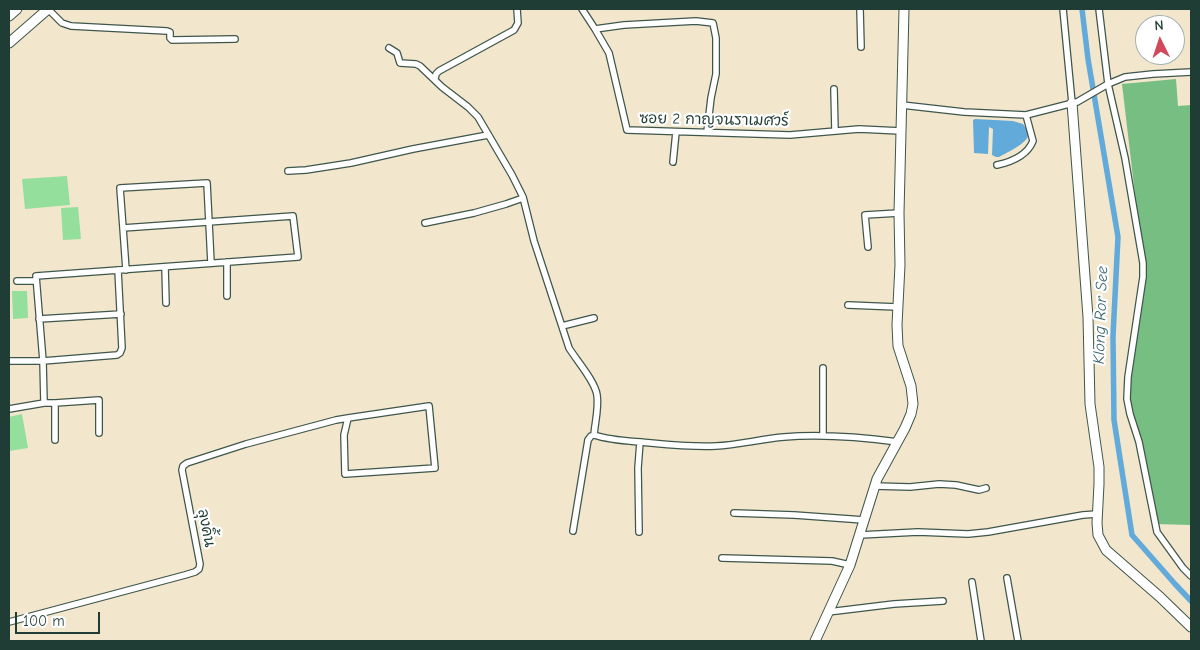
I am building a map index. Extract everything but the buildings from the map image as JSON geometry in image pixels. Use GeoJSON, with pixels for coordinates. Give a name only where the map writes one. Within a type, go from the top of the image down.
{"type":"FeatureCollection","features":[{"type":"Feature","properties":{"kind":"street"},"geometry":{"type":"LineString","coordinates":[[9,15],[17,9]]}},
{"type":"Feature","properties":{"kind":"street"},"geometry":{"type":"LineString","coordinates":[[9,43],[48,9],[62,23],[71,26],[167,31],[170,32],[172,40],[235,38]]}},
{"type":"Feature","properties":{"kind":"street"},"geometry":{"type":"LineString","coordinates":[[435,79],[439,71],[514,30],[518,23],[517,9]]}},
{"type":"Feature","properties":{"kind":"street","name":"ซอย 2 กาญจนราเมศวร์"},"geometry":{"type":"LineString","coordinates":[[582,9],[609,53],[627,130],[790,134],[859,128],[901,131]]}},
{"type":"Feature","properties":{"kind":"street"},"geometry":{"type":"LineString","coordinates":[[860,9],[860,48]]}},
{"type":"Feature","properties":{"kind":"street"},"geometry":{"type":"LineString","coordinates":[[815,641],[850,565],[874,486],[909,419],[913,400],[911,386],[897,341],[904,9]]}},
{"type":"Feature","properties":{"kind":"street"},"geometry":{"type":"LineString","coordinates":[[1063,9],[1074,103],[1088,317],[1090,404],[1099,468],[1098,535],[1106,550],[1191,627]]}},
{"type":"Feature","properties":{"kind":"street"},"geometry":{"type":"LineString","coordinates":[[1099,9],[1106,85],[1126,158],[1143,263],[1143,277],[1128,377],[1127,399],[1139,442],[1157,532],[1191,576]]}},
{"type":"Feature","properties":{"kind":"street"},"geometry":{"type":"LineString","coordinates":[[596,29],[624,25],[696,21],[713,23],[716,38],[716,74],[707,132]]}},
{"type":"Feature","properties":{"kind":"street"},"geometry":{"type":"LineString","coordinates":[[389,48],[397,52],[400,63],[418,65],[478,117],[512,175],[523,198],[534,242],[570,348],[596,388],[594,434],[588,440],[573,532]]}},
{"type":"Feature","properties":{"kind":"street"},"geometry":{"type":"LineString","coordinates":[[902,105],[964,112],[1026,115],[1074,103],[1106,85],[1134,75],[1191,72]]}},
{"type":"Feature","properties":{"kind":"street"},"geometry":{"type":"LineString","coordinates":[[834,89],[835,131]]}},
{"type":"Feature","properties":{"kind":"street"},"geometry":{"type":"LineString","coordinates":[[997,165],[1014,160],[1033,144],[1034,141],[1026,115]]}},
{"type":"Feature","properties":{"kind":"street"},"geometry":{"type":"LineString","coordinates":[[673,162],[676,132]]}},
{"type":"Feature","properties":{"kind":"street"},"geometry":{"type":"LineString","coordinates":[[288,171],[351,163],[412,149],[488,135]]}},
{"type":"Feature","properties":{"kind":"street"},"geometry":{"type":"LineString","coordinates":[[126,270],[120,188],[207,184],[211,263]]}},
{"type":"Feature","properties":{"kind":"street"},"geometry":{"type":"LineString","coordinates":[[425,223],[474,213],[523,198]]}},
{"type":"Feature","properties":{"kind":"street"},"geometry":{"type":"LineString","coordinates":[[868,248],[865,214],[899,213]]}},
{"type":"Feature","properties":{"kind":"street"},"geometry":{"type":"LineString","coordinates":[[44,403],[43,361],[36,276],[298,257],[293,216],[123,228]]}},
{"type":"Feature","properties":{"kind":"street"},"geometry":{"type":"LineString","coordinates":[[227,262],[227,296]]}},
{"type":"Feature","properties":{"kind":"street"},"geometry":{"type":"LineString","coordinates":[[165,267],[166,303]]}},
{"type":"Feature","properties":{"kind":"street"},"geometry":{"type":"LineString","coordinates":[[9,361],[43,361],[119,354],[122,348],[118,270]]}},
{"type":"Feature","properties":{"kind":"street"},"geometry":{"type":"LineString","coordinates":[[17,281],[36,281]]}},
{"type":"Feature","properties":{"kind":"street"},"geometry":{"type":"LineString","coordinates":[[848,305],[897,307]]}},
{"type":"Feature","properties":{"kind":"street"},"geometry":{"type":"LineString","coordinates":[[39,319],[120,314]]}},
{"type":"Feature","properties":{"kind":"street"},"geometry":{"type":"LineString","coordinates":[[562,326],[594,318]]}},
{"type":"Feature","properties":{"kind":"street"},"geometry":{"type":"LineString","coordinates":[[822,368],[823,436]]}},
{"type":"Feature","properties":{"kind":"street"},"geometry":{"type":"LineString","coordinates":[[9,409],[44,403],[99,400],[100,433]]}},
{"type":"Feature","properties":{"kind":"street"},"geometry":{"type":"LineString","coordinates":[[55,403],[56,440]]}},
{"type":"Feature","properties":{"kind":"street","name":"ลุงคิ้น"},"geometry":{"type":"LineString","coordinates":[[9,622],[185,575],[199,569],[200,564],[182,473],[182,468],[187,462],[336,420],[348,418],[429,406],[435,468],[346,474],[344,434],[348,418]]}},
{"type":"Feature","properties":{"kind":"street"},"geometry":{"type":"LineString","coordinates":[[594,434],[640,442],[708,446],[775,438],[823,436],[898,442]]}},
{"type":"Feature","properties":{"kind":"street"},"geometry":{"type":"LineString","coordinates":[[639,532],[638,468],[640,442]]}},
{"type":"Feature","properties":{"kind":"street"},"geometry":{"type":"LineString","coordinates":[[874,486],[910,487],[938,484],[956,485],[979,490],[986,488]]}},
{"type":"Feature","properties":{"kind":"street"},"geometry":{"type":"LineString","coordinates":[[734,512],[864,520]]}},
{"type":"Feature","properties":{"kind":"street"},"geometry":{"type":"LineString","coordinates":[[860,535],[918,532],[968,534],[1097,514]]}},
{"type":"Feature","properties":{"kind":"street"},"geometry":{"type":"LineString","coordinates":[[722,558],[832,561],[850,565]]}},
{"type":"Feature","properties":{"kind":"street"},"geometry":{"type":"LineString","coordinates":[[1007,578],[1018,641]]}},
{"type":"Feature","properties":{"kind":"street"},"geometry":{"type":"LineString","coordinates":[[972,582],[981,641]]}},
{"type":"Feature","properties":{"kind":"street"},"geometry":{"type":"LineString","coordinates":[[828,612],[894,604],[943,601]]}},
{"type":"Feature","properties":{"kind":"green space"},"geometry":{"type":"Polygon","coordinates":[[[1176,79],[1178,106],[1191,105],[1191,525],[1155,524],[1127,387],[1143,263],[1122,84],[1176,79]]]}},
{"type":"Feature","properties":{"kind":"green space"},"geometry":{"type":"Polygon","coordinates":[[[67,176],[70,205],[25,209],[22,179],[67,176]]]}},
{"type":"Feature","properties":{"kind":"green space"},"geometry":{"type":"Polygon","coordinates":[[[78,207],[81,239],[63,240],[61,208],[78,207]]]}},
{"type":"Feature","properties":{"kind":"green space"},"geometry":{"type":"Polygon","coordinates":[[[12,291],[27,291],[28,318],[13,319],[12,291]]]}},
{"type":"Feature","properties":{"kind":"green space"},"geometry":{"type":"Polygon","coordinates":[[[22,414],[28,448],[9,451],[9,417],[22,414]]]}},
{"type":"Feature","properties":{"kind":"water"},"geometry":{"type":"Polygon","coordinates":[[[973,120],[1013,121],[1023,124],[1028,132],[1027,138],[1016,148],[996,157],[992,155],[993,129],[989,127],[988,154],[974,153],[973,120]]]}},
{"type":"Feature","properties":{"kind":"waterway","name":"Klong Ror See"},"geometry":{"type":"LineString","coordinates":[[1082,9],[1088,59],[1118,237],[1113,336],[1114,420],[1132,535],[1191,601]]}}]}
